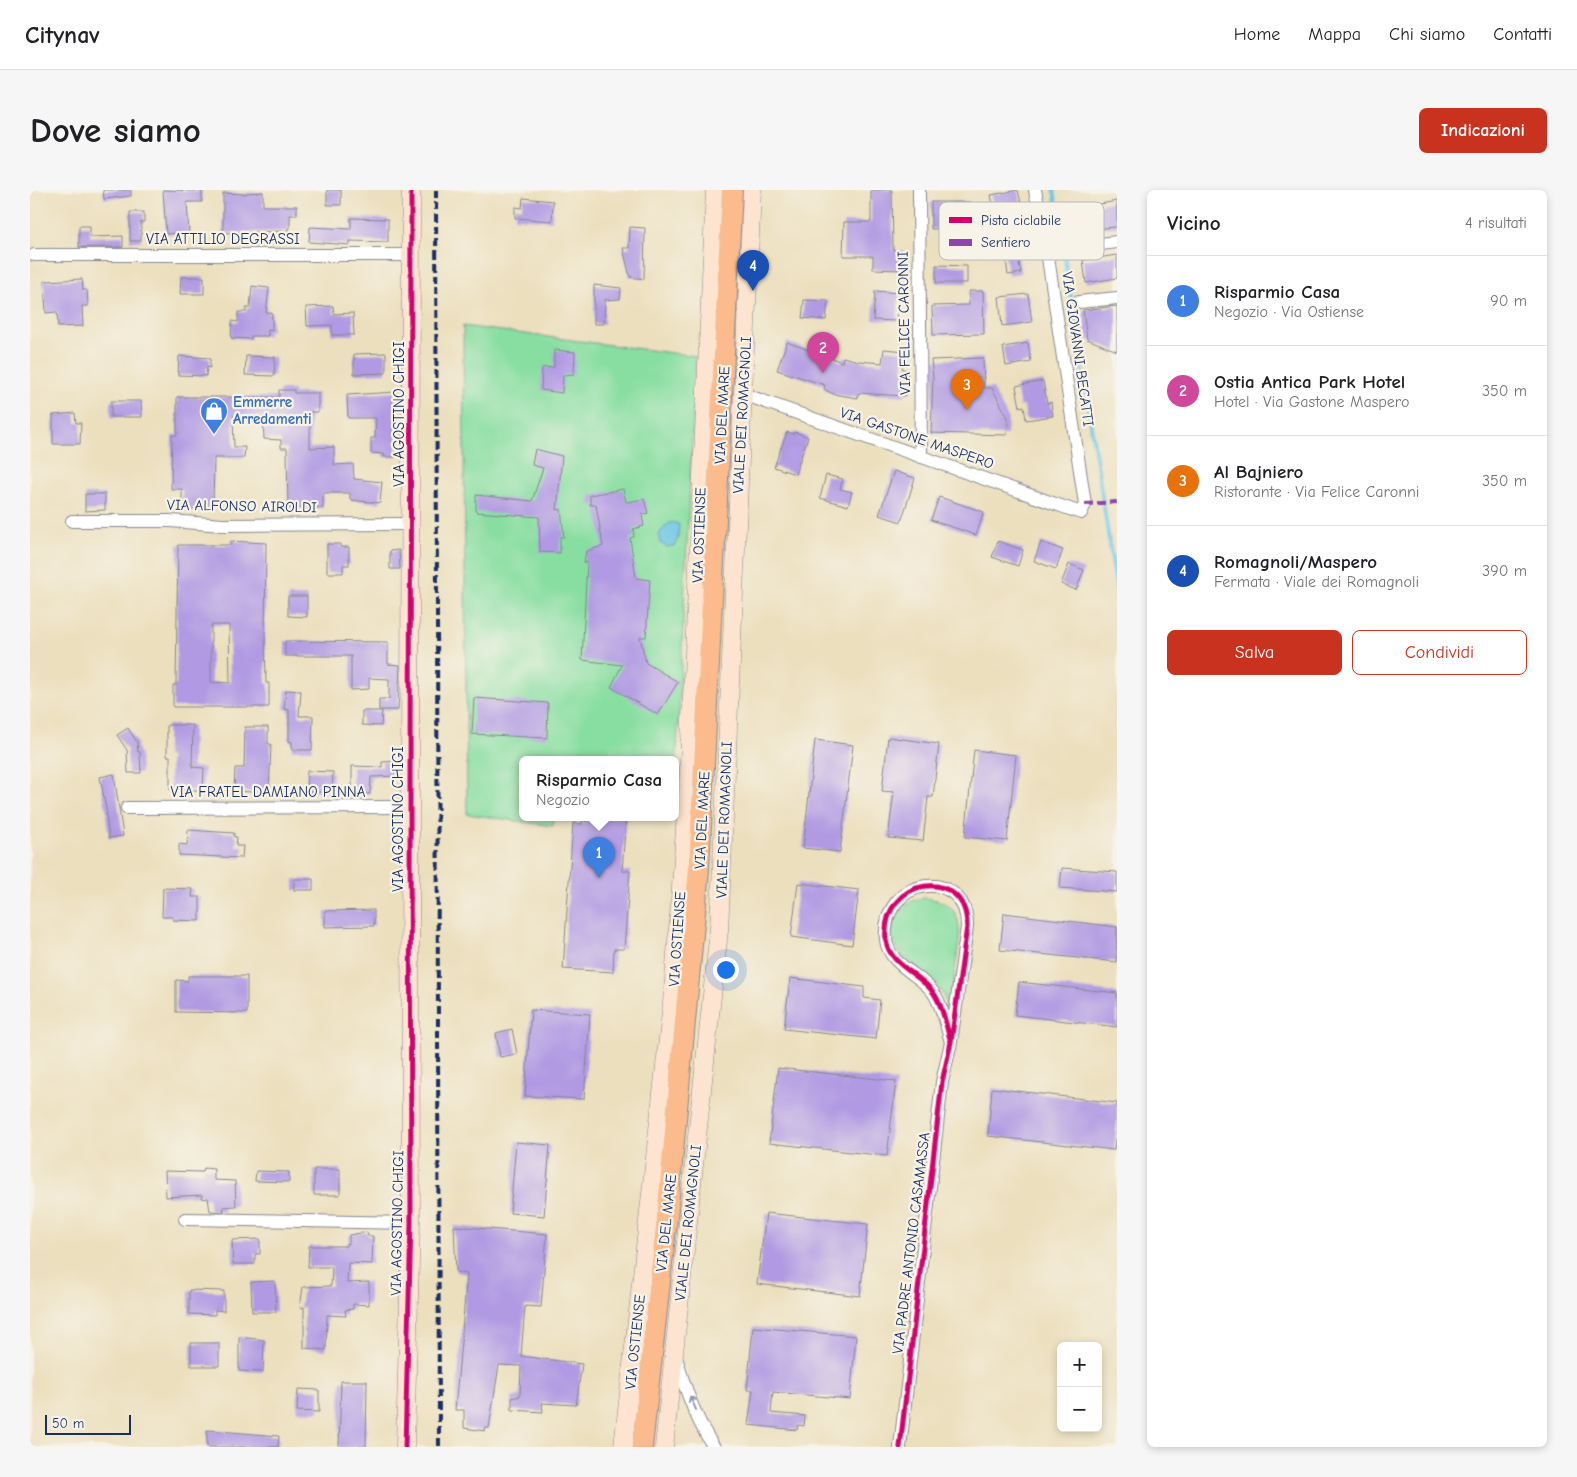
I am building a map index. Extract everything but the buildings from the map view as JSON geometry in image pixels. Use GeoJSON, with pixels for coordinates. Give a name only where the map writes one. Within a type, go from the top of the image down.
{"type":"FeatureCollection","features":[{"type":"Feature","properties":{"kind":"main road","name":"VIA AGOSTINO CHIGI"},"geometry":{"type":"LineString","coordinates":[[404,1447],[411,1223],[411,190]]}},
{"type":"Feature","properties":{"kind":"main road","name":"VIA OSTIENSE"},"geometry":{"type":"LineString","coordinates":[[624,1447],[676,957],[689,776],[715,190]]}},
{"type":"Feature","properties":{"kind":"main road","name":"VIA DEL MARE"},"geometry":{"type":"LineString","coordinates":[[642,1447],[668,1199],[699,869],[732,190]]}},
{"type":"Feature","properties":{"kind":"main road","name":"VIALE DEI ROMAGNOLI"},"geometry":{"type":"LineString","coordinates":[[664,1447],[719,930],[752,190]]}},
{"type":"Feature","properties":{"kind":"street","name":"VIA FELICE CARONNI"},"geometry":{"type":"LineString","coordinates":[[918,190],[921,457]]}},
{"type":"Feature","properties":{"kind":"street"},"geometry":{"type":"LineString","coordinates":[[1104,244],[1117,242]]}},
{"type":"Feature","properties":{"kind":"street","name":"VIA ATTILIO DEGRASSI"},"geometry":{"type":"LineString","coordinates":[[34,255],[412,255]]}},
{"type":"Feature","properties":{"kind":"street","name":"VIA GIOVANNI BECATTI"},"geometry":{"type":"LineString","coordinates":[[1048,260],[1085,504],[1081,513]]}},
{"type":"Feature","properties":{"kind":"street"},"geometry":{"type":"LineString","coordinates":[[1079,302],[1117,298]]}},
{"type":"Feature","properties":{"kind":"street","name":"VIA GASTONE MASPERO"},"geometry":{"type":"LineString","coordinates":[[743,394],[1081,513]]}},
{"type":"Feature","properties":{"kind":"street","name":"VIA ALFONSO AIROLDI"},"geometry":{"type":"LineString","coordinates":[[72,521],[170,521],[231,525],[411,524]]}},
{"type":"Feature","properties":{"kind":"street","name":"VIA FRATEL DAMIANO PINNA"},"geometry":{"type":"LineString","coordinates":[[127,808],[410,807]]}},
{"type":"Feature","properties":{"kind":"street","name":"VIA PADRE ANTONIO CASAMASSA"},"geometry":{"type":"LineString","coordinates":[[900,1447],[942,1082],[951,1042],[968,927],[967,917],[962,904],[952,893],[937,886],[922,886],[909,890],[897,902],[887,924],[886,940],[897,960],[926,983],[934,994],[941,1009],[951,1042]]}},
{"type":"Feature","properties":{"kind":"street"},"geometry":{"type":"LineString","coordinates":[[185,1219],[411,1223]]}},
{"type":"Feature","properties":{"kind":"street"},"geometry":{"type":"LineString","coordinates":[[675,1352],[684,1384],[704,1431],[714,1447]]}},
{"type":"Feature","properties":{"kind":"green space"},"geometry":{"type":"Polygon","coordinates":[[[463,326],[696,356],[677,756],[519,756],[519,821],[554,821],[553,826],[467,814],[463,326]]]}},
{"type":"Feature","properties":{"kind":"green space"},"geometry":{"type":"Polygon","coordinates":[[[922,898],[947,904],[957,919],[959,939],[949,1013],[943,995],[937,985],[930,977],[904,957],[893,941],[892,930],[898,914],[910,902],[922,898]]]}},
{"type":"Feature","properties":{"kind":"water"},"geometry":{"type":"Polygon","coordinates":[[[671,522],[679,524],[678,539],[674,546],[667,547],[660,543],[659,536],[661,531],[671,522]]]}},
{"type":"Feature","properties":{"kind":"waterway"},"geometry":{"type":"LineString","coordinates":[[1054,190],[1056,202]]}},
{"type":"Feature","properties":{"kind":"waterway"},"geometry":{"type":"LineString","coordinates":[[1065,260],[1117,591]]}},
{"type":"Feature","properties":{"kind":"railway"},"geometry":{"type":"LineString","coordinates":[[436,190],[439,1447]]}},
{"type":"Feature","properties":{"kind":"marked path"},"geometry":{"type":"LineString","coordinates":[[1085,504],[1117,502]]}},
{"type":"Feature","properties":{"kind":"cycle path"},"geometry":{"type":"LineString","coordinates":[[405,1447],[411,1223],[411,190]]}},
{"type":"Feature","properties":{"kind":"cycle path"},"geometry":{"type":"LineString","coordinates":[[900,1447],[942,1082],[951,1042],[967,927],[964,907],[954,894],[940,887],[925,886],[909,891],[896,902],[888,919],[886,940],[888,949],[899,963],[933,992],[942,1010],[951,1042]]}},
{"type":"Feature","properties":{"kind":"place","name":"Romagnoli/Maspero"},"geometry":{"type":"Point","coordinates":[753,291]}},
{"type":"Feature","properties":{"kind":"place","name":"Ostia Antica Park Hotel"},"geometry":{"type":"Point","coordinates":[823,373]}},
{"type":"Feature","properties":{"kind":"place","name":"Al Bajniero"},"geometry":{"type":"Point","coordinates":[967,410]}},
{"type":"Feature","properties":{"kind":"place","name":"Emmerre Arredamenti"},"geometry":{"type":"Point","coordinates":[214,435]}},
{"type":"Feature","properties":{"kind":"place","name":"Risparmio Casa"},"geometry":{"type":"Point","coordinates":[599,878]}}]}
